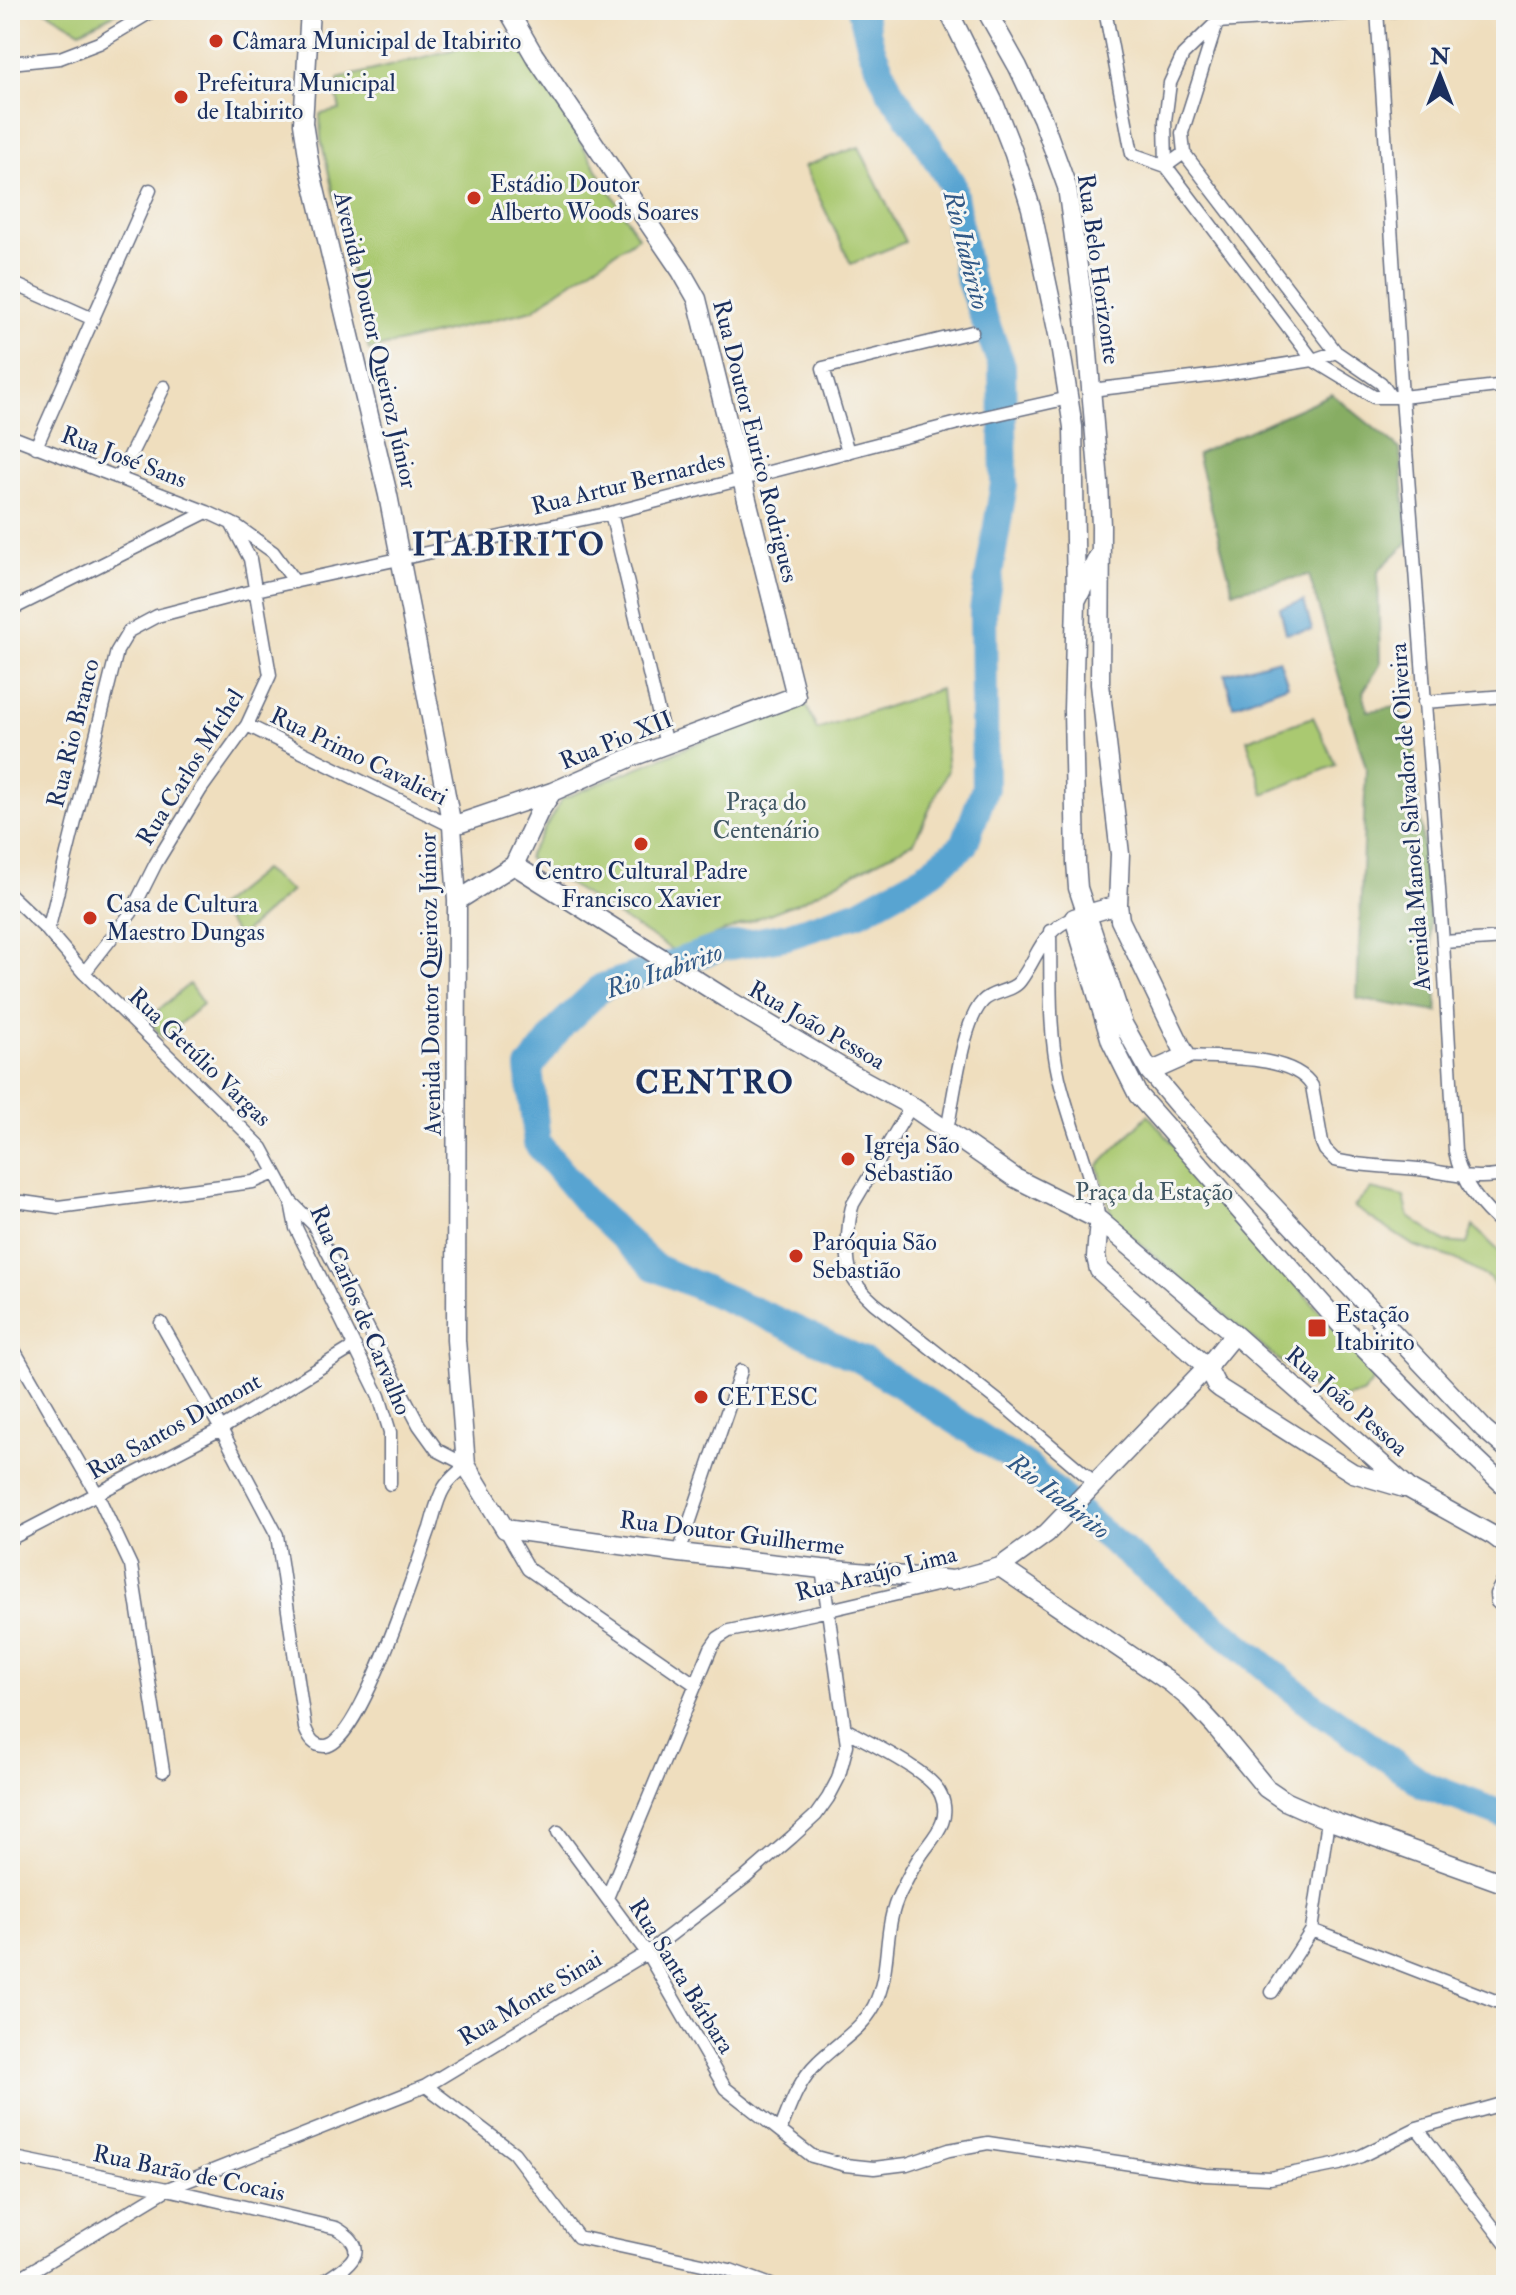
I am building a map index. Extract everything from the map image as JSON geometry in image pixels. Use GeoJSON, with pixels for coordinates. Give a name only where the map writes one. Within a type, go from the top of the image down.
{"type":"FeatureCollection","features":[{"type":"Feature","properties":{"kind":"main road","name":"Avenida Doutor Queiroz Júnior"},"geometry":{"type":"LineString","coordinates":[[310,10],[303,123],[310,168],[388,495],[452,826],[457,901],[456,1340],[466,1465],[505,1529]]}},
{"type":"Feature","properties":{"kind":"main road","name":"Rua Doutor Eurico Rodrigues"},"geometry":{"type":"LineString","coordinates":[[508,10],[534,55],[697,299],[796,696]]}},
{"type":"Feature","properties":{"kind":"main road"},"geometry":{"type":"LineString","coordinates":[[948,10],[994,103],[1023,181],[1034,223],[1073,427],[1076,601],[1100,684]]}},
{"type":"Feature","properties":{"kind":"main road","name":"Rua Belo Horizonte"},"geometry":{"type":"LineString","coordinates":[[986,10],[1042,118],[1067,187],[1085,317],[1099,483],[1100,684],[1120,854],[1120,920],[1186,1056]]}},
{"type":"Feature","properties":{"kind":"main road","name":"Rua Belo Horizonte"},"geometry":{"type":"LineString","coordinates":[[1080,917],[1073,710],[1076,601],[1101,552]]}},
{"type":"Feature","properties":{"kind":"main road","name":"Rua Pio XII"},"geometry":{"type":"LineString","coordinates":[[452,826],[552,792],[796,696]]}},
{"type":"Feature","properties":{"kind":"main road"},"geometry":{"type":"LineString","coordinates":[[457,901],[514,865],[552,792]]}},
{"type":"Feature","properties":{"kind":"main road","name":"Rua João Pessoa"},"geometry":{"type":"LineString","coordinates":[[514,865],[717,994],[911,1106],[1015,1178],[1099,1220],[1411,1490]]}},
{"type":"Feature","properties":{"kind":"main road"},"geometry":{"type":"LineString","coordinates":[[1080,917],[1118,905]]}},
{"type":"Feature","properties":{"kind":"main road"},"geometry":{"type":"LineString","coordinates":[[1080,917],[1123,1024],[1150,1072],[1409,1350],[1506,1448]]}},
{"type":"Feature","properties":{"kind":"main road"},"geometry":{"type":"LineString","coordinates":[[1080,917],[1111,1041],[1138,1095],[1341,1325],[1506,1487]]}},
{"type":"Feature","properties":{"kind":"main road"},"geometry":{"type":"LineString","coordinates":[[1150,1072],[1186,1056]]}},
{"type":"Feature","properties":{"kind":"main road","name":"Rua João Pessoa"},"geometry":{"type":"LineString","coordinates":[[1099,1220],[1096,1257],[1099,1270],[1207,1367],[1216,1385],[1353,1473],[1411,1490]]}},
{"type":"Feature","properties":{"kind":"main road","name":"Rua Araújo Lima"},"geometry":{"type":"LineString","coordinates":[[953,1580],[1000,1567],[1047,1533],[1207,1367],[1234,1334]]}},
{"type":"Feature","properties":{"kind":"main road"},"geometry":{"type":"LineString","coordinates":[[1411,1490],[1502,1540]]}},
{"type":"Feature","properties":{"kind":"main road","name":"Rua Doutor Guilherme"},"geometry":{"type":"LineString","coordinates":[[505,1529],[679,1553],[953,1580]]}},
{"type":"Feature","properties":{"kind":"main road"},"geometry":{"type":"LineString","coordinates":[[1000,1567],[1171,1683],[1215,1726],[1266,1788],[1285,1801],[1328,1820],[1506,1884]]}},
{"type":"Feature","properties":{"kind":"street"},"geometry":{"type":"LineString","coordinates":[[10,63],[60,58],[99,43],[154,10]]}},
{"type":"Feature","properties":{"kind":"street"},"geometry":{"type":"LineString","coordinates":[[1105,10],[1132,154],[1166,166]]}},
{"type":"Feature","properties":{"kind":"street"},"geometry":{"type":"LineString","coordinates":[[1405,10],[1219,16],[1190,46],[1173,74],[1166,103],[1166,166],[1313,360],[1374,397],[1506,385]]}},
{"type":"Feature","properties":{"kind":"street","name":"Avenida Manoel Salvador de Oliveira"},"geometry":{"type":"LineString","coordinates":[[1377,11],[1397,397],[1443,942],[1454,1137],[1457,1163],[1463,1177],[1481,1205],[1506,1228]]}},
{"type":"Feature","properties":{"kind":"street"},"geometry":{"type":"LineString","coordinates":[[1219,16],[1182,133],[1184,153],[1336,352],[1397,397]]}},
{"type":"Feature","properties":{"kind":"street"},"geometry":{"type":"LineString","coordinates":[[1166,166],[1184,153]]}},
{"type":"Feature","properties":{"kind":"street"},"geometry":{"type":"LineString","coordinates":[[31,445],[93,319],[150,190]]}},
{"type":"Feature","properties":{"kind":"street"},"geometry":{"type":"LineString","coordinates":[[19,286],[93,319]]}},
{"type":"Feature","properties":{"kind":"street"},"geometry":{"type":"LineString","coordinates":[[848,452],[823,368],[972,332]]}},
{"type":"Feature","properties":{"kind":"street"},"geometry":{"type":"LineString","coordinates":[[1091,390],[1218,375],[1313,360],[1336,352]]}},
{"type":"Feature","properties":{"kind":"street"},"geometry":{"type":"LineString","coordinates":[[119,478],[164,387]]}},
{"type":"Feature","properties":{"kind":"street","name":"Rua Artur Bernardes"},"geometry":{"type":"LineString","coordinates":[[256,590],[611,513],[962,422],[1069,398]]}},
{"type":"Feature","properties":{"kind":"street","name":"Rua José Sans"},"geometry":{"type":"LineString","coordinates":[[10,436],[231,523],[273,552],[295,582]]}},
{"type":"Feature","properties":{"kind":"street"},"geometry":{"type":"LineString","coordinates":[[10,610],[207,512]]}},
{"type":"Feature","properties":{"kind":"street"},"geometry":{"type":"LineString","coordinates":[[611,513],[666,745]]}},
{"type":"Feature","properties":{"kind":"street","name":"Rua Carlos Michel"},"geometry":{"type":"LineString","coordinates":[[84,973],[131,913],[156,863],[201,789],[247,725],[270,675],[250,559],[231,523]]}},
{"type":"Feature","properties":{"kind":"street","name":"Rua Rio Branco"},"geometry":{"type":"LineString","coordinates":[[48,931],[117,651],[129,631],[157,616],[256,590]]}},
{"type":"Feature","properties":{"kind":"street"},"geometry":{"type":"LineString","coordinates":[[1424,702],[1506,696]]}},
{"type":"Feature","properties":{"kind":"street","name":"Rua Primo Cavalieri"},"geometry":{"type":"LineString","coordinates":[[247,725],[452,826]]}},
{"type":"Feature","properties":{"kind":"street","name":"Rua Getúlio Vargas"},"geometry":{"type":"LineString","coordinates":[[10,895],[48,931],[84,973],[262,1148],[291,1202],[313,1224],[419,1425],[437,1450],[466,1465]]}},
{"type":"Feature","properties":{"kind":"street"},"geometry":{"type":"LineString","coordinates":[[947,1130],[969,1026],[983,999],[1018,985],[1050,931],[1062,922],[1080,917]]}},
{"type":"Feature","properties":{"kind":"street"},"geometry":{"type":"LineString","coordinates":[[1050,931],[1055,1055],[1099,1220]]}},
{"type":"Feature","properties":{"kind":"street"},"geometry":{"type":"LineString","coordinates":[[1443,942],[1506,938]]}},
{"type":"Feature","properties":{"kind":"street"},"geometry":{"type":"LineString","coordinates":[[1186,1056],[1273,1063],[1298,1071],[1312,1086],[1322,1143],[1335,1160],[1463,1177],[1506,1174]]}},
{"type":"Feature","properties":{"kind":"street"},"geometry":{"type":"LineString","coordinates":[[911,1106],[853,1204],[849,1217],[849,1271],[864,1295],[1008,1409],[1091,1488]]}},
{"type":"Feature","properties":{"kind":"street"},"geometry":{"type":"LineString","coordinates":[[10,1202],[58,1207],[253,1182],[275,1173]]}},
{"type":"Feature","properties":{"kind":"street","name":"Rua Carlos de Carvalho"},"geometry":{"type":"LineString","coordinates":[[291,1202],[296,1228],[379,1396],[388,1425],[390,1484]]}},
{"type":"Feature","properties":{"kind":"street"},"geometry":{"type":"LineString","coordinates":[[161,1323],[277,1535],[305,1728],[316,1744],[327,1746],[337,1742],[363,1703],[383,1657],[444,1488],[466,1465]]}},
{"type":"Feature","properties":{"kind":"street"},"geometry":{"type":"LineString","coordinates":[[10,1343],[97,1494],[131,1566],[163,1771]]}},
{"type":"Feature","properties":{"kind":"street","name":"Rua Santos Dumont"},"geometry":{"type":"LineString","coordinates":[[10,1539],[221,1429],[355,1346]]}},
{"type":"Feature","properties":{"kind":"street"},"geometry":{"type":"LineString","coordinates":[[679,1553],[741,1371]]}},
{"type":"Feature","properties":{"kind":"street"},"geometry":{"type":"LineString","coordinates":[[505,1529],[528,1569],[696,1685]]}},
{"type":"Feature","properties":{"kind":"street","name":"Rua Monte Sinai"},"geometry":{"type":"LineString","coordinates":[[10,2284],[167,2189],[426,2086],[647,1953],[746,1877],[816,1815],[838,1779],[847,1745],[822,1569]]}},
{"type":"Feature","properties":{"kind":"street"},"geometry":{"type":"LineString","coordinates":[[1506,1576],[1496,1594],[1497,1602],[1506,1610]]}},
{"type":"Feature","properties":{"kind":"street","name":"Rua Araújo Lima"},"geometry":{"type":"LineString","coordinates":[[607,1898],[711,1648],[718,1638],[729,1631],[953,1580]]}},
{"type":"Feature","properties":{"kind":"street"},"geometry":{"type":"LineString","coordinates":[[780,2131],[803,2080],[816,2064],[865,2020],[874,2007],[880,1991],[898,1897],[944,1819],[943,1797],[929,1778],[847,1730]]}},
{"type":"Feature","properties":{"kind":"street"},"geometry":{"type":"LineString","coordinates":[[1272,1992],[1312,1930],[1328,1820]]}},
{"type":"Feature","properties":{"kind":"street","name":"Rua Santa Bárbara"},"geometry":{"type":"LineString","coordinates":[[558,1832],[647,1953],[725,2088],[812,2156],[824,2161],[874,2168],[907,2164],[949,2150],[988,2143],[1206,2175],[1270,2178],[1339,2164],[1417,2128],[1506,2103]]}},
{"type":"Feature","properties":{"kind":"street"},"geometry":{"type":"LineString","coordinates":[[1312,1930],[1506,2005]]}},
{"type":"Feature","properties":{"kind":"street"},"geometry":{"type":"LineString","coordinates":[[426,2086],[514,2153],[578,2237],[730,2270],[771,2285]]}},
{"type":"Feature","properties":{"kind":"street"},"geometry":{"type":"LineString","coordinates":[[1417,2128],[1506,2244]]}},
{"type":"Feature","properties":{"kind":"street","name":"Rua Barão de Cocais"},"geometry":{"type":"LineString","coordinates":[[10,2157],[336,2228],[354,2241],[357,2252],[353,2261],[318,2285]]}},
{"type":"Feature","properties":{"kind":"green space"},"geometry":{"type":"Polygon","coordinates":[[[45,10],[122,10],[80,31],[45,10]]]}},
{"type":"Feature","properties":{"kind":"green space","name":"Estádio Doutor Alberto Woods Soares"},"geometry":{"type":"Polygon","coordinates":[[[515,34],[638,237],[533,310],[369,350],[321,139],[320,114],[340,110],[336,92],[339,91],[338,79],[515,34]]]}},
{"type":"Feature","properties":{"kind":"green space"},"geometry":{"type":"Polygon","coordinates":[[[859,147],[905,242],[851,264],[804,166],[859,147]]]}},
{"type":"Feature","properties":{"kind":"green space"},"geometry":{"type":"Polygon","coordinates":[[[1332,394],[1400,449],[1408,542],[1378,571],[1380,665],[1363,692],[1368,711],[1397,707],[1413,735],[1438,1012],[1357,999],[1366,768],[1309,575],[1233,591],[1197,454],[1332,394]]]}},
{"type":"Feature","properties":{"kind":"green space","name":"Praça do Centenário"},"geometry":{"type":"Polygon","coordinates":[[[940,689],[948,770],[914,842],[802,901],[674,951],[527,858],[562,799],[804,699],[817,730],[940,689]]]}},
{"type":"Feature","properties":{"kind":"green space"},"geometry":{"type":"Polygon","coordinates":[[[1313,717],[1336,765],[1264,794],[1247,740],[1313,717]]]}},
{"type":"Feature","properties":{"kind":"green space"},"geometry":{"type":"Polygon","coordinates":[[[263,870],[291,891],[239,937],[216,908],[263,870]]]}},
{"type":"Feature","properties":{"kind":"green space"},"geometry":{"type":"Polygon","coordinates":[[[189,984],[203,1004],[163,1038],[148,1019],[189,984]]]}},
{"type":"Feature","properties":{"kind":"green space","name":"Praça da Estação"},"geometry":{"type":"Polygon","coordinates":[[[1148,1115],[1377,1377],[1362,1394],[1327,1401],[1113,1221],[1098,1166],[1148,1115]]]}},
{"type":"Feature","properties":{"kind":"green space"},"geometry":{"type":"Polygon","coordinates":[[[1371,1189],[1404,1197],[1409,1217],[1445,1242],[1467,1244],[1473,1226],[1506,1258],[1506,1302],[1490,1279],[1455,1259],[1414,1246],[1354,1207],[1371,1189]]]}},
{"type":"Feature","properties":{"kind":"water"},"geometry":{"type":"Polygon","coordinates":[[[1304,601],[1312,630],[1286,633],[1280,608],[1304,601]]]}},
{"type":"Feature","properties":{"kind":"water"},"geometry":{"type":"Polygon","coordinates":[[[1279,659],[1288,685],[1233,706],[1225,674],[1279,659]]]}},
{"type":"Feature","properties":{"kind":"waterway","name":"Rio Itabirito"},"geometry":{"type":"LineString","coordinates":[[861,10],[872,50],[891,93],[952,184],[968,276],[1002,366],[1004,484],[983,611],[985,788],[964,845],[925,876],[860,912],[787,936],[719,948],[602,987],[563,1024],[529,1068],[537,1143],[589,1205],[654,1267],[863,1361],[1026,1466],[1096,1528],[1311,1704],[1425,1785],[1506,1816]]}},
{"type":"Feature","properties":{"kind":"place","name":"Câmara Municipal de Itabirito"},"geometry":{"type":"Point","coordinates":[216,41]}},
{"type":"Feature","properties":{"kind":"place","name":"Prefeitura Municipal de Itabirito"},"geometry":{"type":"Point","coordinates":[181,97]}},
{"type":"Feature","properties":{"kind":"place","name":"Estádio Doutor Alberto Woods Soares"},"geometry":{"type":"Point","coordinates":[474,198]}},
{"type":"Feature","properties":{"kind":"place","name":"Centro Cultural Padre Francisco Xavier"},"geometry":{"type":"Point","coordinates":[641,844]}},
{"type":"Feature","properties":{"kind":"place","name":"Casa de Cultura Maestro Dungas"},"geometry":{"type":"Point","coordinates":[90,918]}},
{"type":"Feature","properties":{"kind":"place","name":"Igreja São Sebastião"},"geometry":{"type":"Point","coordinates":[848,1159]}},
{"type":"Feature","properties":{"kind":"place","name":"Paróquia São Sebastião"},"geometry":{"type":"Point","coordinates":[796,1256]}},
{"type":"Feature","properties":{"kind":"place","name":"Estação Itabirito"},"geometry":{"type":"Point","coordinates":[1317,1328]}},
{"type":"Feature","properties":{"kind":"place","name":"CETESC"},"geometry":{"type":"Point","coordinates":[701,1397]}},
{"type":"Feature","properties":{"kind":"district","name":"ITABIRITO"},"geometry":{"type":"Point","coordinates":[509,544]}},
{"type":"Feature","properties":{"kind":"district","name":"CENTRO"},"geometry":{"type":"Point","coordinates":[715,1082]}}]}
